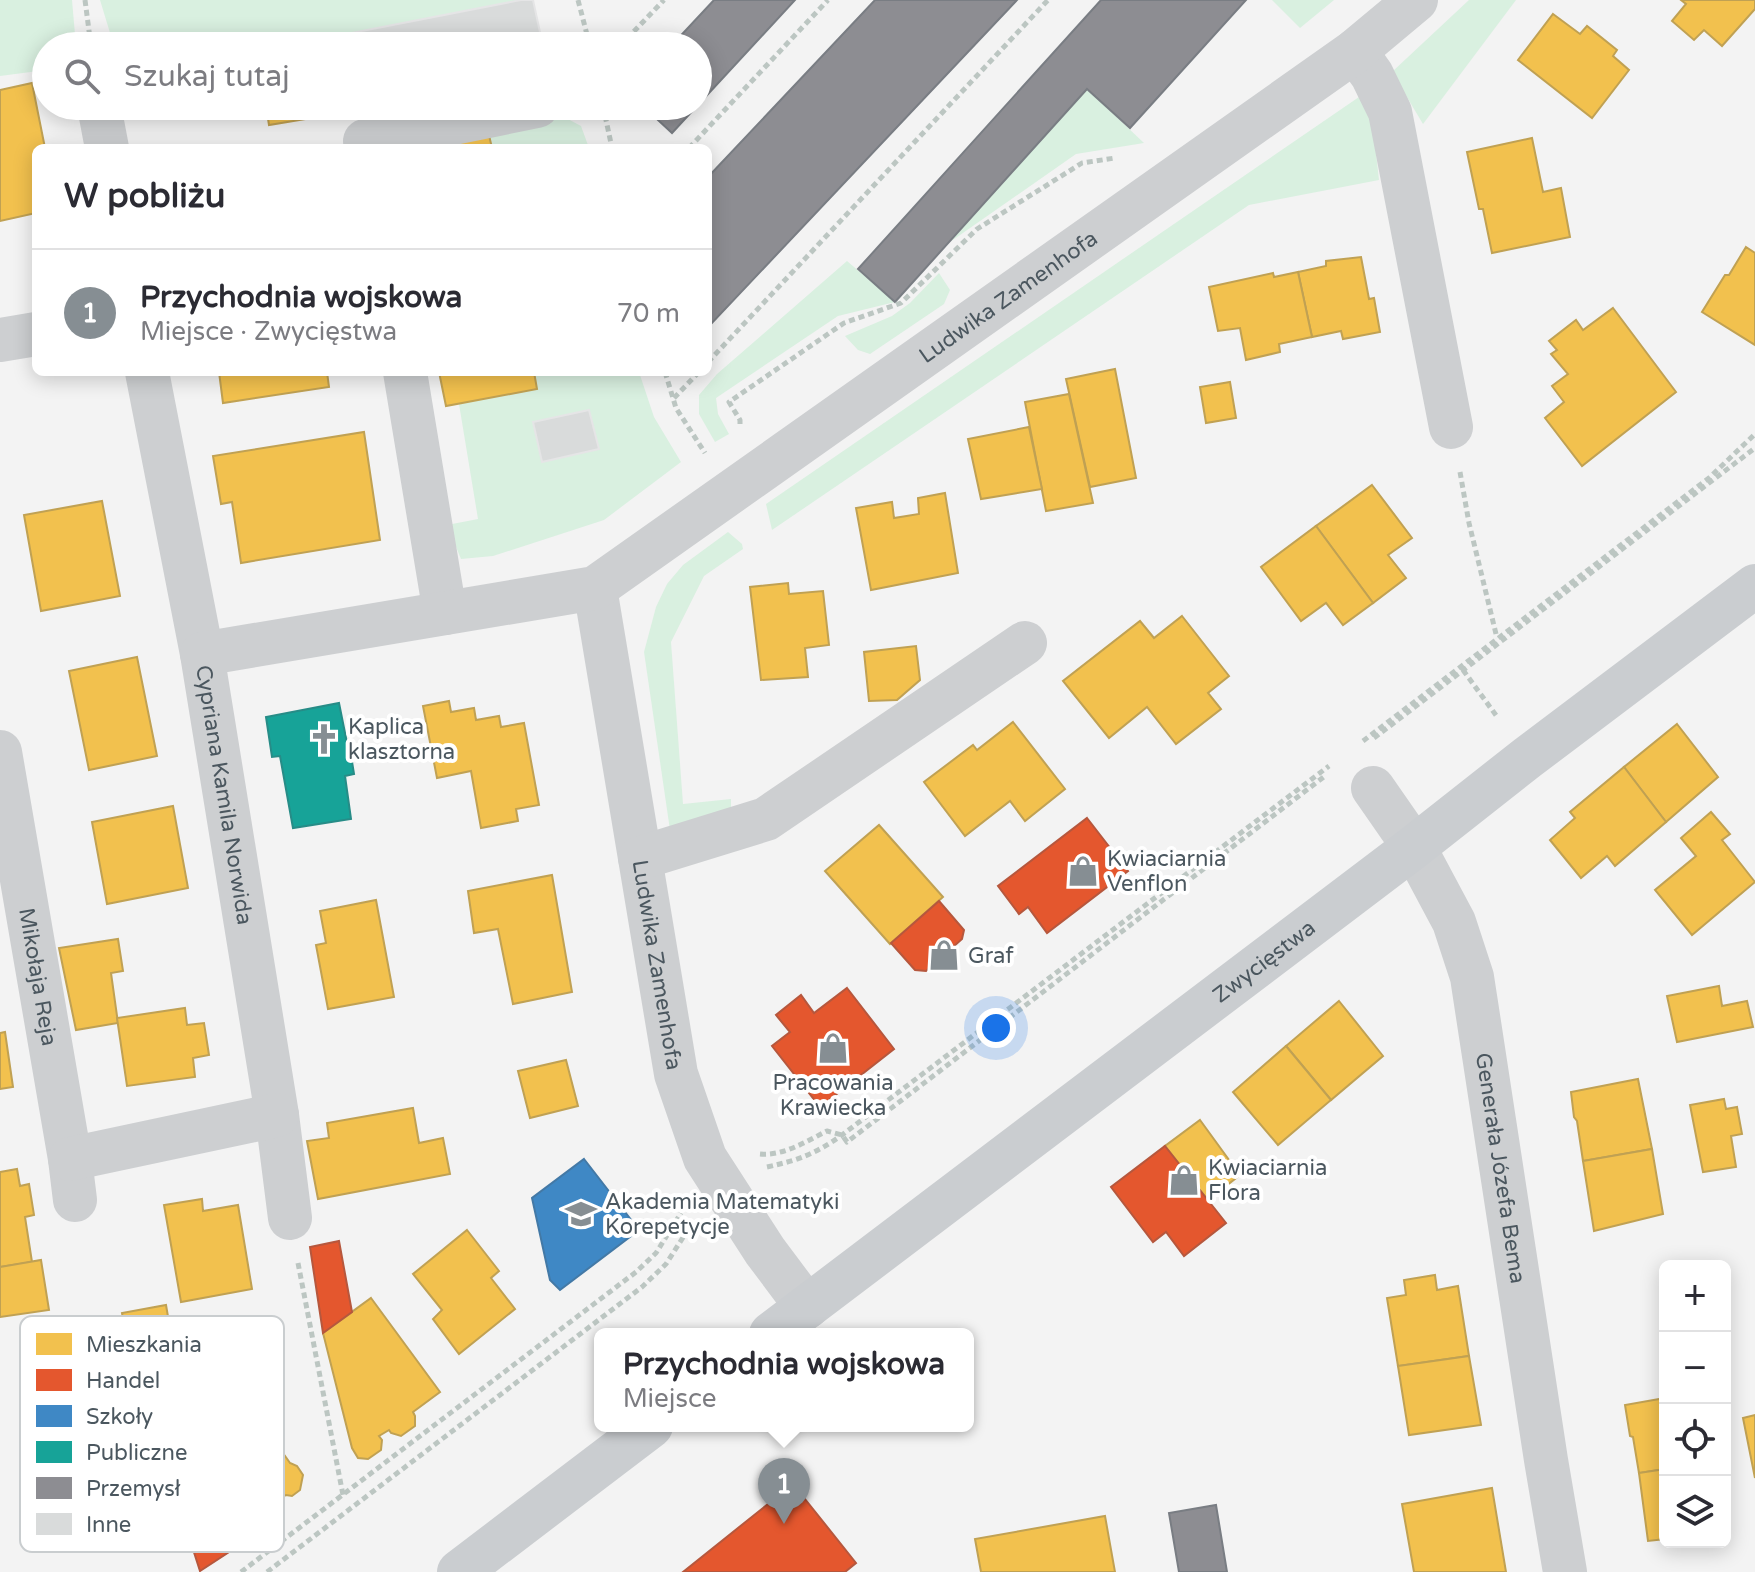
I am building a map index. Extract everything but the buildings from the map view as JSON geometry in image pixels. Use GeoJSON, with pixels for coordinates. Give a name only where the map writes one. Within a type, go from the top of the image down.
{"type":"FeatureCollection","features":[{"type":"Feature","properties":{"kind":"main road","name":"Zwycięstwa"},"geometry":{"type":"LineString","coordinates":[[779,1328],[1755,586]]}},
{"type":"Feature","properties":{"kind":"main road"},"geometry":{"type":"LineString","coordinates":[[459,1572],[643,1432]]}},
{"type":"Feature","properties":{"kind":"street","name":"Ludwika Zamenhofa"},"geometry":{"type":"LineString","coordinates":[[202,654],[595,588],[1355,51],[1416,0]]}},
{"type":"Feature","properties":{"kind":"street"},"geometry":{"type":"LineString","coordinates":[[1355,51],[1372,75],[1390,112],[1451,427]]}},
{"type":"Feature","properties":{"kind":"street"},"geometry":{"type":"LineString","coordinates":[[102,120],[106,144]]}},
{"type":"Feature","properties":{"kind":"street"},"geometry":{"type":"LineString","coordinates":[[366,144],[365,141],[468,120]]}},
{"type":"Feature","properties":{"kind":"street"},"geometry":{"type":"LineString","coordinates":[[0,340],[32,335]]}},
{"type":"Feature","properties":{"kind":"street","name":"Cypriana Kamila Norwida"},"geometry":{"type":"LineString","coordinates":[[148,376],[202,654],[277,1115],[290,1218]]}},
{"type":"Feature","properties":{"kind":"street"},"geometry":{"type":"LineString","coordinates":[[406,376],[445,613]]}},
{"type":"Feature","properties":{"kind":"street","name":"Ludwika Zamenhofa"},"geometry":{"type":"LineString","coordinates":[[595,588],[676,1074],[705,1158],[765,1251],[807,1307]]}},
{"type":"Feature","properties":{"kind":"street"},"geometry":{"type":"LineString","coordinates":[[640,858],[766,819],[1025,643]]}},
{"type":"Feature","properties":{"kind":"street","name":"Mikołaja Reja"},"geometry":{"type":"LineString","coordinates":[[0,752],[73,1179],[277,1115]]}},
{"type":"Feature","properties":{"kind":"street","name":"Generała Józefa Bema"},"geometry":{"type":"LineString","coordinates":[[1373,788],[1414,847],[1454,922],[1472,977],[1565,1572]]}},
{"type":"Feature","properties":{"kind":"path"},"geometry":{"type":"LineString","coordinates":[[85,0],[89,32]]}},
{"type":"Feature","properties":{"kind":"path"},"geometry":{"type":"LineString","coordinates":[[578,0],[586,32]]}},
{"type":"Feature","properties":{"kind":"path"},"geometry":{"type":"LineString","coordinates":[[633,32],[664,0]]}},
{"type":"Feature","properties":{"kind":"path"},"geometry":{"type":"LineString","coordinates":[[693,144],[828,0]]}},
{"type":"Feature","properties":{"kind":"path"},"geometry":{"type":"LineString","coordinates":[[712,358],[1048,0]]}},
{"type":"Feature","properties":{"kind":"path"},"geometry":{"type":"LineString","coordinates":[[606,120],[611,144]]}},
{"type":"Feature","properties":{"kind":"path"},"geometry":{"type":"LineString","coordinates":[[739,429],[740,420],[729,402],[844,323],[901,303],[977,229],[1082,163],[1125,156]]}},
{"type":"Feature","properties":{"kind":"path"},"geometry":{"type":"LineString","coordinates":[[666,376],[676,408],[728,493]]}},
{"type":"Feature","properties":{"kind":"path"},"geometry":{"type":"LineString","coordinates":[[674,398],[695,376]]}},
{"type":"Feature","properties":{"kind":"path"},"geometry":{"type":"LineString","coordinates":[[1451,427],[1497,643],[1755,448]]}},
{"type":"Feature","properties":{"kind":"path"},"geometry":{"type":"LineString","coordinates":[[1358,744],[1709,478],[1755,434]]}},
{"type":"Feature","properties":{"kind":"path"},"geometry":{"type":"LineString","coordinates":[[284,1540],[636,1272],[656,1253],[671,1231],[682,1211],[688,1190],[798,1160],[842,1135],[1333,764]]}},
{"type":"Feature","properties":{"kind":"path"},"geometry":{"type":"LineString","coordinates":[[267,1572],[642,1287],[675,1253],[719,1181]]}},
{"type":"Feature","properties":{"kind":"path"},"geometry":{"type":"LineString","coordinates":[[290,1218],[343,1495]]}},
{"type":"Feature","properties":{"kind":"path"},"geometry":{"type":"LineString","coordinates":[[241,1572],[267,1552]]}},
{"type":"Feature","properties":{"kind":"green space"},"geometry":{"type":"Polygon","coordinates":[[[0,0],[72,0],[75,32],[32,32],[32,72],[0,76],[0,0]]]}},
{"type":"Feature","properties":{"kind":"green space"},"geometry":{"type":"Polygon","coordinates":[[[100,0],[521,0],[357,32],[110,32],[100,0]]]}},
{"type":"Feature","properties":{"kind":"green space"},"geometry":{"type":"Polygon","coordinates":[[[1272,0],[1334,0],[1300,28],[1272,0]]]}},
{"type":"Feature","properties":{"kind":"green space"},"geometry":{"type":"Polygon","coordinates":[[[1469,0],[1516,0],[1423,124],[1392,72],[1469,0]]]}},
{"type":"Feature","properties":{"kind":"green space"},"geometry":{"type":"Polygon","coordinates":[[[1087,89],[1144,143],[1076,154],[950,242],[1087,89]]]}},
{"type":"Feature","properties":{"kind":"green space"},"geometry":{"type":"Polygon","coordinates":[[[1359,97],[1373,126],[1379,180],[1249,205],[772,530],[766,504],[1359,97]]]}},
{"type":"Feature","properties":{"kind":"green space"},"geometry":{"type":"Polygon","coordinates":[[[570,120],[581,126],[588,144],[491,144],[488,131],[570,120]]]}},
{"type":"Feature","properties":{"kind":"green space"},"geometry":{"type":"Polygon","coordinates":[[[847,261],[895,302],[838,316],[716,398],[718,414],[729,434],[715,442],[699,414],[699,395],[717,374],[847,261]]]}},
{"type":"Feature","properties":{"kind":"green space"},"geometry":{"type":"Polygon","coordinates":[[[939,273],[950,290],[944,304],[870,354],[858,350],[845,336],[892,316],[910,303],[939,273]]]}},
{"type":"Feature","properties":{"kind":"green space"},"geometry":{"type":"Polygon","coordinates":[[[535,376],[640,376],[654,417],[681,462],[604,520],[493,556],[461,559],[447,525],[478,519],[459,404],[537,389],[535,376]]]}},
{"type":"Feature","properties":{"kind":"green space"},"geometry":{"type":"Polygon","coordinates":[[[728,532],[742,544],[743,549],[704,576],[671,642],[683,804],[731,799],[731,809],[670,830],[644,652],[656,607],[667,584],[683,565],[728,532]]]}},
{"type":"Feature","properties":{"kind":"place","name":"Kaplica klasztorna"},"geometry":{"type":"Point","coordinates":[324,739]}},
{"type":"Feature","properties":{"kind":"place","name":"Kwiaciarnia Venflon"},"geometry":{"type":"Point","coordinates":[1083,871]}},
{"type":"Feature","properties":{"kind":"place","name":"Graf"},"geometry":{"type":"Point","coordinates":[944,955]}},
{"type":"Feature","properties":{"kind":"place","name":"Pracowania Krawiecka"},"geometry":{"type":"Point","coordinates":[833,1048]}},
{"type":"Feature","properties":{"kind":"place","name":"Kwiaciarnia Flora"},"geometry":{"type":"Point","coordinates":[1184,1180]}},
{"type":"Feature","properties":{"kind":"place","name":"Akademia Matematyki Korepetycje"},"geometry":{"type":"Point","coordinates":[581,1214]}},
{"type":"Feature","properties":{"kind":"place","name":"Przychodnia wojskowa"},"geometry":{"type":"Point","coordinates":[784,1524]}}]}
